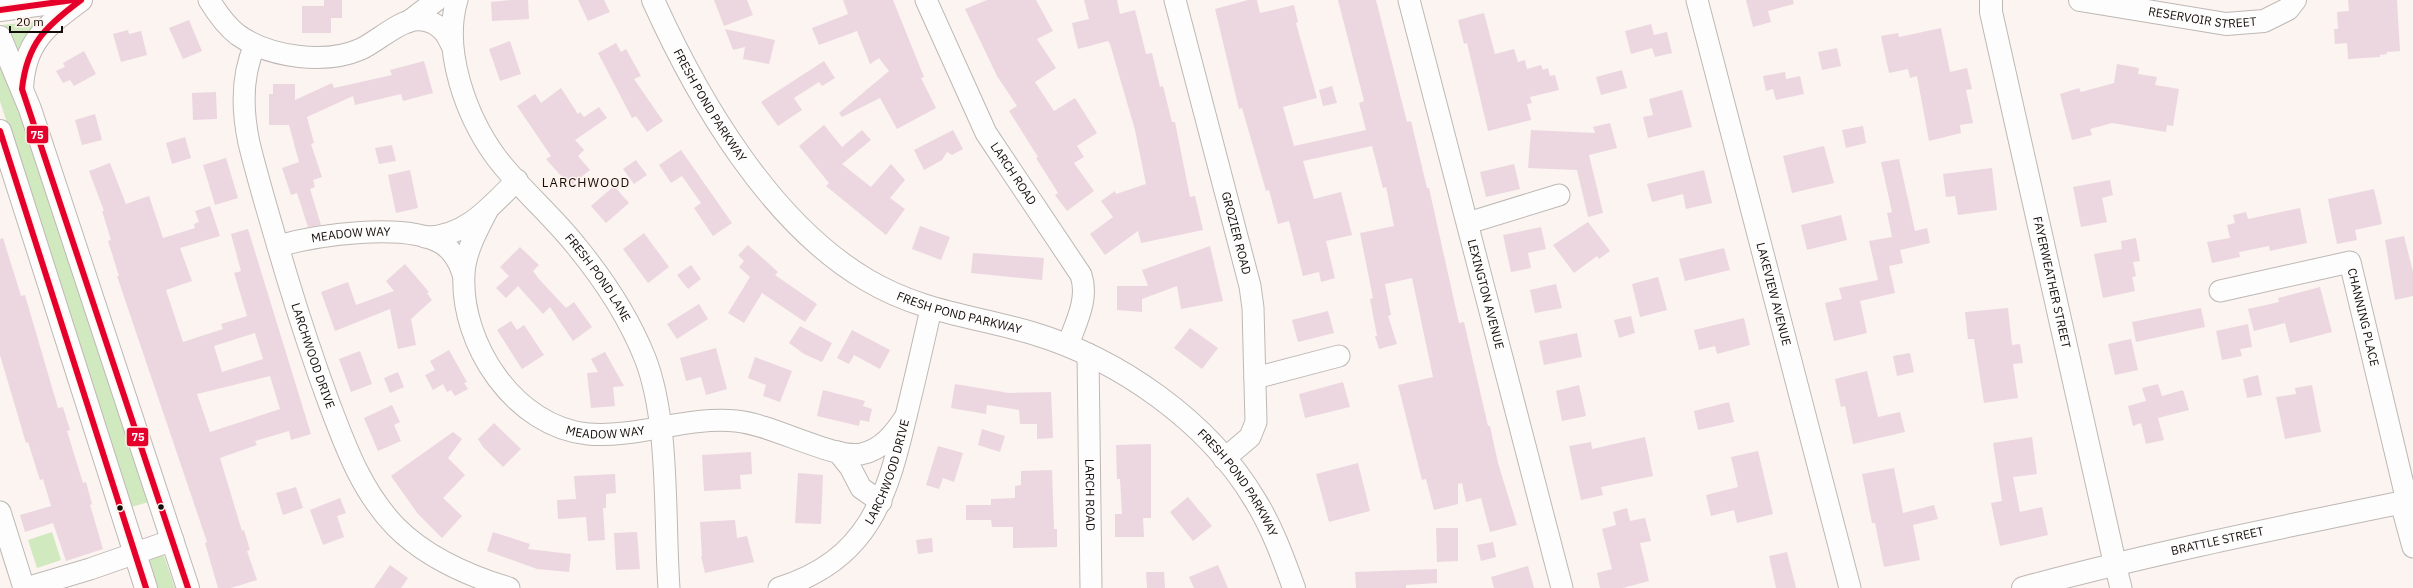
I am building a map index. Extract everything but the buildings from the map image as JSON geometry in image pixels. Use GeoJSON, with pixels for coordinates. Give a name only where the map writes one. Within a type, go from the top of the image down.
{"type":"FeatureCollection","features":[{"type":"Feature","properties":{"kind":"main road"},"geometry":{"type":"LineString","coordinates":[[0,10],[73,0]]}},
{"type":"Feature","properties":{"kind":"main road"},"geometry":{"type":"LineString","coordinates":[[22,89],[25,65],[33,44],[54,20],[81,0]]}},
{"type":"Feature","properties":{"kind":"main road","name":"FRESH POND PARKWAY"},"geometry":{"type":"LineString","coordinates":[[653,0],[678,51],[719,124],[758,178],[789,215],[824,249],[860,276],[896,295],[931,309],[1032,333],[1068,345],[1088,354],[1157,395],[1185,419],[1224,459],[1248,489],[1261,510],[1294,588]]}},
{"type":"Feature","properties":{"kind":"main road","name":"FAYERWEATHER STREET"},"geometry":{"type":"LineString","coordinates":[[1991,0],[1991,10],[2115,564]]}},
{"type":"Feature","properties":{"kind":"main road","name":"RESERVOIR STREET"},"geometry":{"type":"LineString","coordinates":[[2080,0],[2226,24],[2264,21],[2288,9],[2295,0]]}},
{"type":"Feature","properties":{"kind":"main road"},"geometry":{"type":"LineString","coordinates":[[0,37],[22,89],[188,588]]}},
{"type":"Feature","properties":{"kind":"main road"},"geometry":{"type":"LineString","coordinates":[[0,131],[146,588]]}},
{"type":"Feature","properties":{"kind":"main road","name":"BRATTLE STREET"},"geometry":{"type":"LineString","coordinates":[[2023,588],[2115,564],[2269,528],[2407,501]]}},
{"type":"Feature","properties":{"kind":"street"},"geometry":{"type":"LineString","coordinates":[[209,0],[229,27],[255,45],[293,55],[343,55],[361,49],[408,22],[437,0]]}},
{"type":"Feature","properties":{"kind":"street","name":"FRESH POND LANE"},"geometry":{"type":"LineString","coordinates":[[457,0],[452,22],[451,44],[460,82],[475,118],[492,151],[577,247],[627,320],[641,348],[652,377],[660,428],[669,588]]}},
{"type":"Feature","properties":{"kind":"street","name":"LARCH ROAD"},"geometry":{"type":"LineString","coordinates":[[926,0],[986,134],[1081,275],[1083,300],[1068,345]]}},
{"type":"Feature","properties":{"kind":"street","name":"GROZIER ROAD"},"geometry":{"type":"LineString","coordinates":[[1175,0],[1253,301],[1257,415],[1255,427],[1247,440],[1224,459]]}},
{"type":"Feature","properties":{"kind":"street","name":"LEXINGTON AVENUE"},"geometry":{"type":"LineString","coordinates":[[1409,0],[1562,588]]}},
{"type":"Feature","properties":{"kind":"street","name":"LAKEVIEW AVENUE"},"geometry":{"type":"LineString","coordinates":[[1697,0],[1850,588]]}},
{"type":"Feature","properties":{"kind":"street"},"geometry":{"type":"LineString","coordinates":[[408,22],[419,20],[431,22],[444,31],[451,44]]}},
{"type":"Feature","properties":{"kind":"street","name":"LARCHWOOD DRIVE"},"geometry":{"type":"LineString","coordinates":[[255,45],[245,79],[245,125],[251,154],[306,340],[341,437],[356,471],[374,502],[404,535],[434,556],[470,575],[509,588]]}},
{"type":"Feature","properties":{"kind":"street","name":"MEADOW WAY"},"geometry":{"type":"LineString","coordinates":[[278,246],[307,239],[352,233],[388,233],[438,237],[456,231],[475,220],[517,180]]}},
{"type":"Feature","properties":{"kind":"street"},"geometry":{"type":"LineString","coordinates":[[1468,222],[1559,195]]}},
{"type":"Feature","properties":{"kind":"street","name":"MEADOW WAY"},"geometry":{"type":"LineString","coordinates":[[488,209],[469,249],[464,274],[466,310],[476,340],[508,392],[525,409],[559,427],[588,434],[608,434],[716,421],[738,421],[763,426],[838,452],[856,454],[875,449],[892,435],[906,416]]}},
{"type":"Feature","properties":{"kind":"street","name":"MEADOW WAY"},"geometry":{"type":"LineString","coordinates":[[425,237],[441,243],[450,250],[455,256],[464,274]]}},
{"type":"Feature","properties":{"kind":"street","name":"CHANNING PLACE"},"geometry":{"type":"LineString","coordinates":[[2220,291],[2350,262],[2407,501]]}},
{"type":"Feature","properties":{"kind":"street","name":"LARCHWOOD DRIVE"},"geometry":{"type":"LineString","coordinates":[[779,588],[810,576],[838,558],[859,537],[881,502],[893,470],[931,309]]}},
{"type":"Feature","properties":{"kind":"street","name":"LARCH ROAD"},"geometry":{"type":"LineString","coordinates":[[1088,354],[1091,588]]}},
{"type":"Feature","properties":{"kind":"street"},"geometry":{"type":"LineString","coordinates":[[1255,378],[1339,356]]}},
{"type":"Feature","properties":{"kind":"street"},"geometry":{"type":"LineString","coordinates":[[838,452],[850,466],[861,488],[881,502]]}},
{"type":"Feature","properties":{"kind":"street"},"geometry":{"type":"LineString","coordinates":[[2407,501],[2413,547]]}},
{"type":"Feature","properties":{"kind":"street"},"geometry":{"type":"LineString","coordinates":[[0,512],[25,588],[90,569],[172,540]]}},
{"type":"Feature","properties":{"kind":"street"},"geometry":{"type":"LineString","coordinates":[[2115,564],[2121,588]]}},
{"type":"Feature","properties":{"kind":"green space"},"geometry":{"type":"Polygon","coordinates":[[[38,21],[26,44],[15,56],[2,25],[38,21]]]}},
{"type":"Feature","properties":{"kind":"green space"},"geometry":{"type":"Polygon","coordinates":[[[0,59],[8,77],[149,502],[131,507],[0,101],[0,59]]]}},
{"type":"Feature","properties":{"kind":"green space"},"geometry":{"type":"Polygon","coordinates":[[[52,532],[61,560],[37,568],[28,540],[52,532]]]}},
{"type":"Feature","properties":{"kind":"green space"},"geometry":{"type":"Polygon","coordinates":[[[160,552],[164,556],[175,588],[158,588],[149,562],[150,556],[160,552]]]}},
{"type":"Feature","properties":{"kind":"transit line","name":"75"},"geometry":{"type":"LineString","coordinates":[[0,10],[73,0]]}},
{"type":"Feature","properties":{"kind":"transit line","name":"75"},"geometry":{"type":"LineString","coordinates":[[81,0],[48,27],[40,37],[28,59],[22,89],[188,588]]}},
{"type":"Feature","properties":{"kind":"transit line","name":"75"},"geometry":{"type":"LineString","coordinates":[[0,131],[146,588]]}},
{"type":"Feature","properties":{"kind":"district","name":"LARCHWOOD"},"geometry":{"type":"Point","coordinates":[586,182]}}]}
